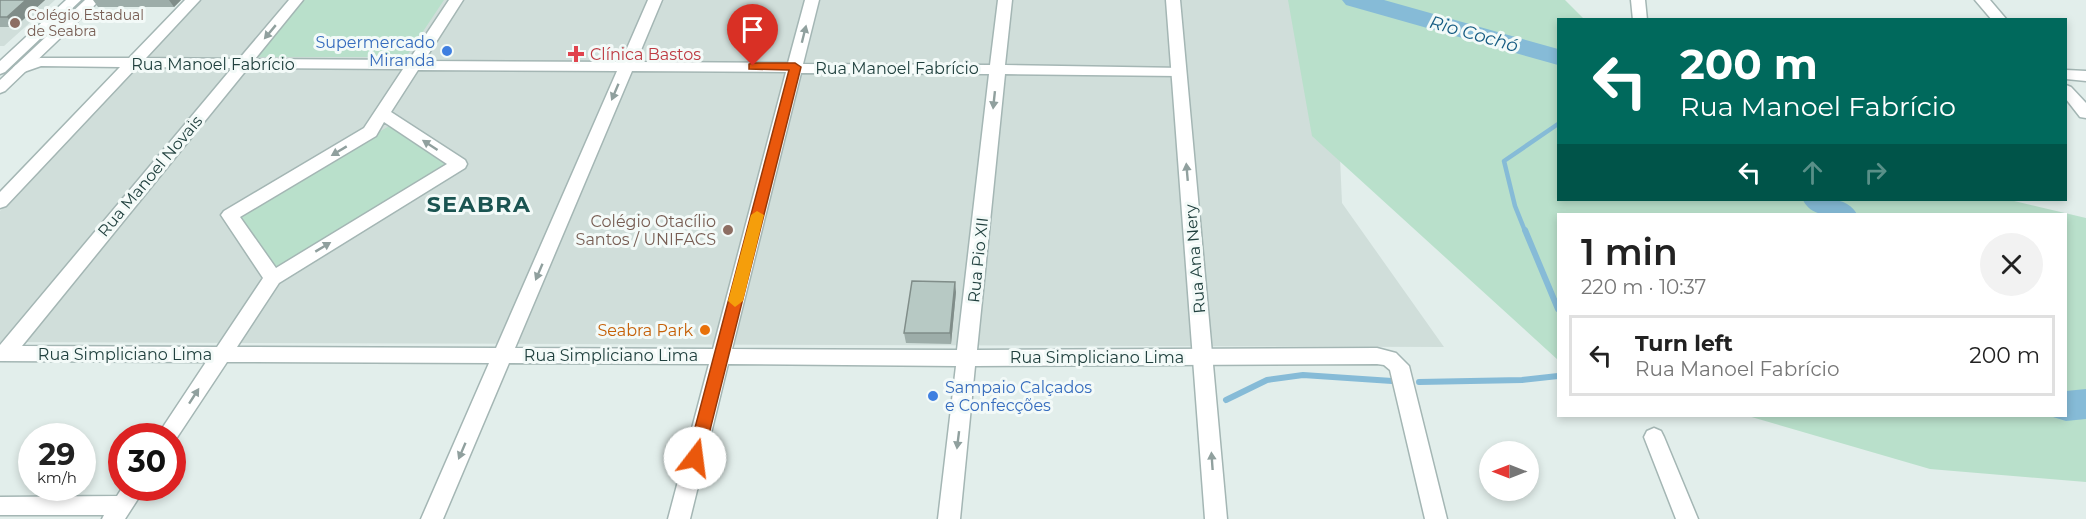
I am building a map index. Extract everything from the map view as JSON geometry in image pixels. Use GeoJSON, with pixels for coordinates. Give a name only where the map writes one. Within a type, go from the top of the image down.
{"type":"FeatureCollection","features":[{"type":"Feature","properties":{"kind":"street"},"geometry":{"type":"LineString","coordinates":[[0,88],[6,64],[74,0]]}},
{"type":"Feature","properties":{"kind":"street"},"geometry":{"type":"LineString","coordinates":[[37,59],[93,0]]}},
{"type":"Feature","properties":{"kind":"street"},"geometry":{"type":"LineString","coordinates":[[0,202],[193,0]]}},
{"type":"Feature","properties":{"kind":"street","name":"Rua Manoel Novais"},"geometry":{"type":"LineString","coordinates":[[2,353],[296,0]]}},
{"type":"Feature","properties":{"kind":"street"},"geometry":{"type":"LineString","coordinates":[[273,278],[230,215],[370,132],[456,0]]}},
{"type":"Feature","properties":{"kind":"street"},"geometry":{"type":"LineString","coordinates":[[432,519],[655,0]]}},
{"type":"Feature","properties":{"kind":"street"},"geometry":{"type":"LineString","coordinates":[[679,519],[812,0]]}},
{"type":"Feature","properties":{"kind":"street","name":"Rua Pio XII"},"geometry":{"type":"LineString","coordinates":[[949,519],[1005,0]]}},
{"type":"Feature","properties":{"kind":"street","name":"Rua Ana Nery"},"geometry":{"type":"LineString","coordinates":[[1173,0],[1216,519]]}},
{"type":"Feature","properties":{"kind":"street"},"geometry":{"type":"LineString","coordinates":[[1638,0],[1640,18]]}},
{"type":"Feature","properties":{"kind":"street"},"geometry":{"type":"LineString","coordinates":[[1982,0],[1998,18]]}},
{"type":"Feature","properties":{"kind":"street","name":"Rua Manoel Fabrício"},"geometry":{"type":"LineString","coordinates":[[6,64],[37,59],[134,63],[1178,71]]}},
{"type":"Feature","properties":{"kind":"street"},"geometry":{"type":"LineString","coordinates":[[2067,75],[2086,76]]}},
{"type":"Feature","properties":{"kind":"street"},"geometry":{"type":"LineString","coordinates":[[2067,91],[2086,112]]}},
{"type":"Feature","properties":{"kind":"street"},"geometry":{"type":"LineString","coordinates":[[176,423],[273,278],[459,164],[383,114]]}},
{"type":"Feature","properties":{"kind":"street","name":"Rua Simpliciano Lima"},"geometry":{"type":"LineString","coordinates":[[2,353],[968,358],[1377,356],[1389,358],[1399,366],[1436,519]]}},
{"type":"Feature","properties":{"kind":"street"},"geometry":{"type":"LineString","coordinates":[[1654,437],[1687,519]]}},
{"type":"Feature","properties":{"kind":"street"},"geometry":{"type":"LineString","coordinates":[[0,506],[123,504]]}},
{"type":"Feature","properties":{"kind":"shaded area","name":"Colégio Estadual de Seabra"},"geometry":{"type":"Polygon","coordinates":[[[0,0],[55,0],[4,46],[0,46],[0,0]]]}},
{"type":"Feature","properties":{"kind":"shaded area"},"geometry":{"type":"Polygon","coordinates":[[[200,0],[1333,0],[1342,203],[1444,347],[0,342],[0,211],[200,0]]]}},
{"type":"Feature","properties":{"kind":"green space"},"geometry":{"type":"Polygon","coordinates":[[[304,0],[444,0],[406,57],[257,57],[304,0]]]}},
{"type":"Feature","properties":{"kind":"green space"},"geometry":{"type":"Polygon","coordinates":[[[1288,0],[1565,0],[1583,18],[1557,18],[1557,201],[2014,201],[2065,213],[1557,213],[1557,359],[1312,136],[1288,0]]]}},
{"type":"Feature","properties":{"kind":"green space"},"geometry":{"type":"Polygon","coordinates":[[[391,125],[452,165],[275,273],[236,215],[391,125]]]}},
{"type":"Feature","properties":{"kind":"green space"},"geometry":{"type":"Polygon","coordinates":[[[2067,214],[2086,218],[2086,482],[1930,469],[1751,417],[2067,417],[2067,214]]]}},
{"type":"Feature","properties":{"kind":"building"},"geometry":{"type":"Polygon","coordinates":[[[0,0],[26,0],[7,17],[0,17],[0,0]]]}},
{"type":"Feature","properties":{"kind":"building"},"geometry":{"type":"Polygon","coordinates":[[[912,281],[955,282],[950,333],[904,333],[912,281]]]}},
{"type":"Feature","properties":{"kind":"waterway","name":"Rio Cochó"},"geometry":{"type":"LineString","coordinates":[[1355,0],[1557,57]]}},
{"type":"Feature","properties":{"kind":"waterway"},"geometry":{"type":"LineString","coordinates":[[1525,231],[1515,206],[1504,161],[1557,125]]}},
{"type":"Feature","properties":{"kind":"waterway","name":"Rio Cochó"},"geometry":{"type":"LineString","coordinates":[[1820,201],[1839,213]]}},
{"type":"Feature","properties":{"kind":"waterway"},"geometry":{"type":"LineString","coordinates":[[1525,230],[1557,307]]}},
{"type":"Feature","properties":{"kind":"waterway"},"geometry":{"type":"LineString","coordinates":[[1226,400],[1267,380],[1303,375],[1392,381]]}},
{"type":"Feature","properties":{"kind":"waterway"},"geometry":{"type":"LineString","coordinates":[[1419,382],[1522,380],[1557,376]]}},
{"type":"Feature","properties":{"kind":"waterway","name":"Rio Cochó"},"geometry":{"type":"LineString","coordinates":[[2067,406],[2086,404]]}},
{"type":"Feature","properties":{"kind":"slow traffic"},"geometry":{"type":"LineString","coordinates":[[735,301],[757,215]]}},
{"type":"Feature","properties":{"kind":"place","name":"Colégio Estadual de Seabra"},"geometry":{"type":"Point","coordinates":[15,23]}},
{"type":"Feature","properties":{"kind":"place","name":"Supermercado Miranda"},"geometry":{"type":"Point","coordinates":[447,51]}},
{"type":"Feature","properties":{"kind":"place","name":"Clínica Bastos"},"geometry":{"type":"Point","coordinates":[576,54]}},
{"type":"Feature","properties":{"kind":"place","name":"Colégio Otacílio Santos / UNIFACS"},"geometry":{"type":"Point","coordinates":[728,230]}},
{"type":"Feature","properties":{"kind":"place","name":"Seabra Park"},"geometry":{"type":"Point","coordinates":[705,330]}},
{"type":"Feature","properties":{"kind":"place","name":"Sampaio Calçados e Confecções"},"geometry":{"type":"Point","coordinates":[933,396]}},
{"type":"Feature","properties":{"kind":"district","name":"SEABRA"},"geometry":{"type":"Point","coordinates":[479,204]}},
{"type":"Feature","properties":{"kind":"route"},"geometry":{"type":"LineString","coordinates":[[695,458],[795,67],[753,66]]}}]}
